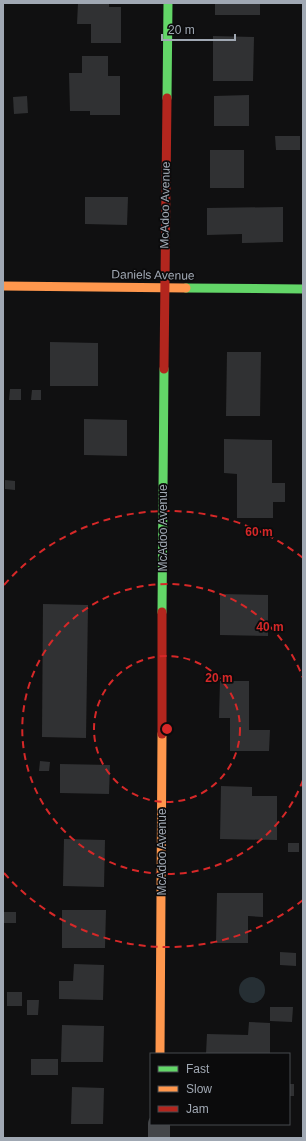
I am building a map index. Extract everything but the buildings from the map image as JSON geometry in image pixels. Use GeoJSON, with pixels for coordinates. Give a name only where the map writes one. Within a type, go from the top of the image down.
{"type":"FeatureCollection","features":[{"type":"Feature","properties":{"kind":"street","name":"McAdoo Avenue"},"geometry":{"type":"LineString","coordinates":[[160,1053],[164,287],[168,3]]}},
{"type":"Feature","properties":{"kind":"street","name":"Daniels Avenue"},"geometry":{"type":"LineString","coordinates":[[3,286],[303,289]]}},
{"type":"Feature","properties":{"kind":"street"},"geometry":{"type":"LineString","coordinates":[[159,1138],[160,1125]]}},
{"type":"Feature","properties":{"kind":"shaded area"},"geometry":{"type":"Polygon","coordinates":[[[252,977],[261,981],[265,990],[261,999],[252,1003],[243,999],[239,990],[243,981],[252,977]]]}},
{"type":"Feature","properties":{"kind":"traffic: fast"},"geometry":{"type":"LineString","coordinates":[[167,98],[168,3]]}},
{"type":"Feature","properties":{"kind":"traffic: fast"},"geometry":{"type":"LineString","coordinates":[[186,288],[303,289]]}},
{"type":"Feature","properties":{"kind":"traffic: fast"},"geometry":{"type":"LineString","coordinates":[[162,612],[164,369]]}},
{"type":"Feature","properties":{"kind":"traffic: slow"},"geometry":{"type":"LineString","coordinates":[[3,286],[186,288]]}},
{"type":"Feature","properties":{"kind":"traffic: slow"},"geometry":{"type":"LineString","coordinates":[[160,1053],[162,734]]}},
{"type":"Feature","properties":{"kind":"traffic: jam"},"geometry":{"type":"LineString","coordinates":[[164,369],[167,98]]}},
{"type":"Feature","properties":{"kind":"traffic: jam"},"geometry":{"type":"LineString","coordinates":[[162,612],[162,734]]}}]}
